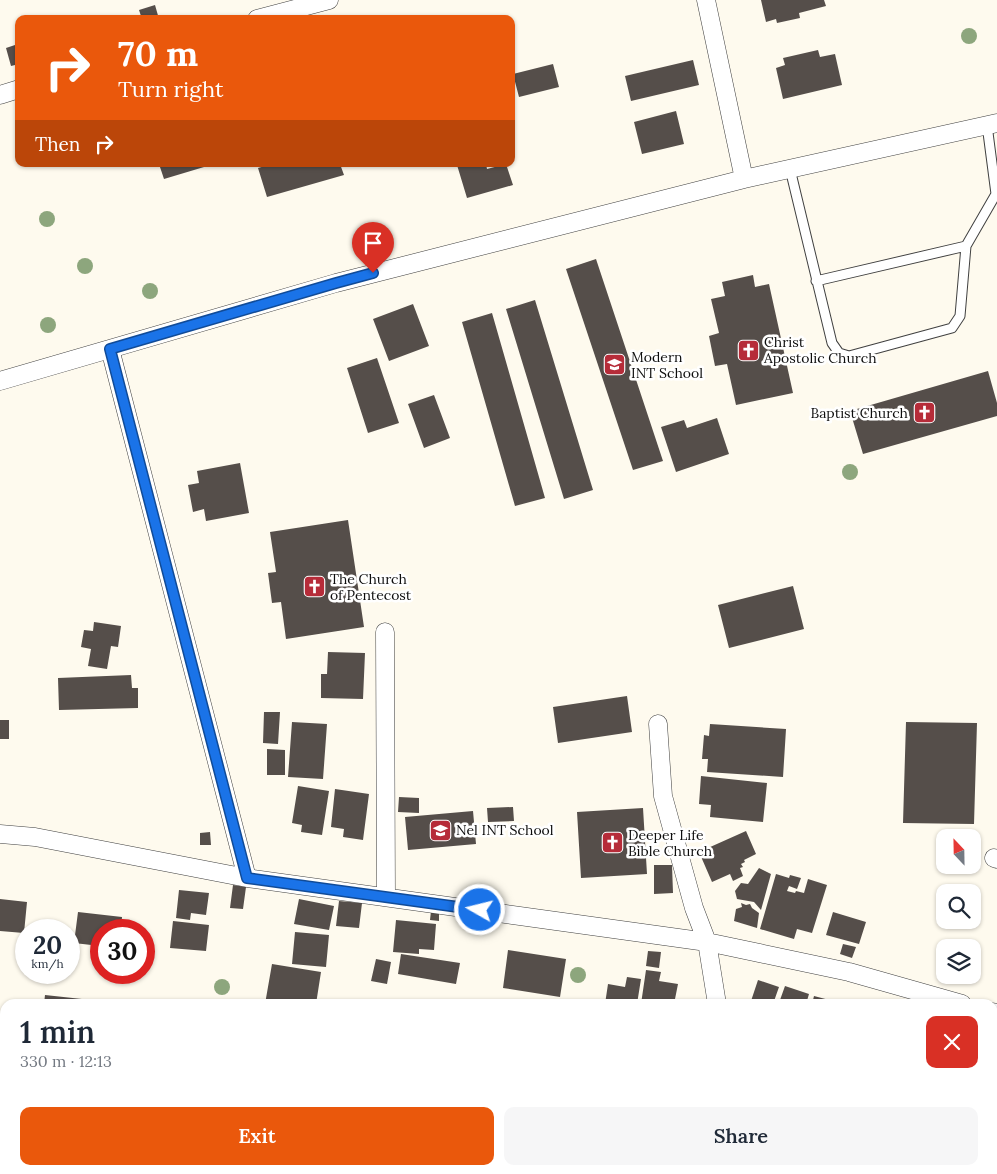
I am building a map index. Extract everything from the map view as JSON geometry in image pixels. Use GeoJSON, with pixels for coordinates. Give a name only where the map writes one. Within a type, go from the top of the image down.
{"type":"FeatureCollection","features":[{"type":"Feature","properties":{"kind":"street"},"geometry":{"type":"LineString","coordinates":[[272,15],[329,0]]}},
{"type":"Feature","properties":{"kind":"street"},"geometry":{"type":"LineString","coordinates":[[706,0],[744,179]]}},
{"type":"Feature","properties":{"kind":"street"},"geometry":{"type":"LineString","coordinates":[[0,94],[15,90]]}},
{"type":"Feature","properties":{"kind":"street"},"geometry":{"type":"LineString","coordinates":[[0,381],[336,283],[744,179],[992,124]]}},
{"type":"Feature","properties":{"kind":"street"},"geometry":{"type":"LineString","coordinates":[[110,349],[247,878]]}},
{"type":"Feature","properties":{"kind":"street"},"geometry":{"type":"LineString","coordinates":[[385,632],[386,897]]}},
{"type":"Feature","properties":{"kind":"street"},"geometry":{"type":"LineString","coordinates":[[658,724],[663,796],[694,908],[707,942],[716,999]]}},
{"type":"Feature","properties":{"kind":"street"},"geometry":{"type":"LineString","coordinates":[[0,834],[35,837],[247,878],[707,942],[849,972],[944,999]]}},
{"type":"Feature","properties":{"kind":"lane"},"geometry":{"type":"LineString","coordinates":[[790,169],[832,343],[839,353],[849,356],[952,328],[960,316],[966,246],[996,194],[992,124]]}},
{"type":"Feature","properties":{"kind":"lane"},"geometry":{"type":"LineString","coordinates":[[816,281],[966,246]]}},
{"type":"Feature","properties":{"kind":"building"},"geometry":{"type":"Polygon","coordinates":[[[761,0],[824,0],[826,6],[799,13],[800,18],[777,23],[776,19],[766,22],[761,0]]]}},
{"type":"Feature","properties":{"kind":"building"},"geometry":{"type":"Polygon","coordinates":[[[155,5],[158,15],[141,15],[139,10],[155,5]]]}},
{"type":"Feature","properties":{"kind":"building"},"geometry":{"type":"Polygon","coordinates":[[[15,45],[15,65],[11,66],[6,48],[15,45]]]}},
{"type":"Feature","properties":{"kind":"building"},"geometry":{"type":"Polygon","coordinates":[[[818,50],[820,57],[835,54],[842,85],[783,99],[776,68],[785,65],[783,58],[818,50]]]}},
{"type":"Feature","properties":{"kind":"building"},"geometry":{"type":"Polygon","coordinates":[[[693,60],[699,85],[631,101],[625,76],[693,60]]]}},
{"type":"Feature","properties":{"kind":"building"},"geometry":{"type":"Polygon","coordinates":[[[553,64],[559,87],[519,97],[515,74],[553,64]]]}},
{"type":"Feature","properties":{"kind":"building"},"geometry":{"type":"Polygon","coordinates":[[[676,111],[684,144],[642,154],[634,122],[676,111]]]}},
{"type":"Feature","properties":{"kind":"building"},"geometry":{"type":"Polygon","coordinates":[[[160,167],[204,167],[164,179],[160,167]]]}},
{"type":"Feature","properties":{"kind":"building"},"geometry":{"type":"Polygon","coordinates":[[[341,167],[344,175],[267,197],[258,168],[341,167]]]}},
{"type":"Feature","properties":{"kind":"building"},"geometry":{"type":"Polygon","coordinates":[[[458,167],[487,167],[487,169],[507,167],[513,185],[467,198],[458,167]]]}},
{"type":"Feature","properties":{"kind":"building","name":"Modern INT School"},"geometry":{"type":"Polygon","coordinates":[[[596,259],[663,461],[633,470],[566,269],[596,259]]]}},
{"type":"Feature","properties":{"kind":"building","name":"Christ Apostolic Church"},"geometry":{"type":"Polygon","coordinates":[[[753,275],[755,287],[769,284],[793,393],[736,405],[727,364],[715,366],[709,336],[719,333],[711,299],[725,296],[722,282],[753,275]]]}},
{"type":"Feature","properties":{"kind":"building"},"geometry":{"type":"Polygon","coordinates":[[[535,300],[593,490],[564,499],[506,309],[535,300]]]}},
{"type":"Feature","properties":{"kind":"building"},"geometry":{"type":"Polygon","coordinates":[[[413,304],[429,346],[389,361],[373,319],[413,304]]]}},
{"type":"Feature","properties":{"kind":"building"},"geometry":{"type":"Polygon","coordinates":[[[492,313],[545,498],[515,506],[462,322],[492,313]]]}},
{"type":"Feature","properties":{"kind":"building"},"geometry":{"type":"Polygon","coordinates":[[[377,358],[399,423],[368,433],[347,368],[377,358]]]}},
{"type":"Feature","properties":{"kind":"building","name":"Baptist Church"},"geometry":{"type":"Polygon","coordinates":[[[988,371],[997,403],[997,416],[863,454],[850,411],[988,371]]]}},
{"type":"Feature","properties":{"kind":"building"},"geometry":{"type":"Polygon","coordinates":[[[434,395],[450,438],[424,448],[408,404],[434,395]]]}},
{"type":"Feature","properties":{"kind":"building"},"geometry":{"type":"Polygon","coordinates":[[[717,418],[729,454],[676,472],[661,427],[684,420],[687,428],[717,418]]]}},
{"type":"Feature","properties":{"kind":"building"},"geometry":{"type":"Polygon","coordinates":[[[240,463],[249,513],[206,521],[204,509],[193,512],[188,485],[199,483],[197,471],[240,463]]]}},
{"type":"Feature","properties":{"kind":"building","name":"The Church of Pentecost"},"geometry":{"type":"Polygon","coordinates":[[[348,520],[364,627],[286,639],[281,602],[272,603],[268,573],[276,572],[270,532],[348,520]]]}},
{"type":"Feature","properties":{"kind":"building"},"geometry":{"type":"Polygon","coordinates":[[[793,586],[804,629],[729,648],[718,605],[793,586]]]}},
{"type":"Feature","properties":{"kind":"building"},"geometry":{"type":"Polygon","coordinates":[[[94,622],[121,626],[118,647],[111,646],[107,669],[88,666],[91,649],[81,647],[84,630],[93,631],[94,622]]]}},
{"type":"Feature","properties":{"kind":"building"},"geometry":{"type":"Polygon","coordinates":[[[328,652],[365,653],[363,699],[321,698],[321,674],[327,674],[328,652]]]}},
{"type":"Feature","properties":{"kind":"building"},"geometry":{"type":"Polygon","coordinates":[[[131,675],[132,688],[138,688],[138,708],[59,710],[58,678],[131,675]]]}},
{"type":"Feature","properties":{"kind":"building"},"geometry":{"type":"Polygon","coordinates":[[[627,696],[632,732],[558,743],[553,707],[627,696]]]}},
{"type":"Feature","properties":{"kind":"building"},"geometry":{"type":"Polygon","coordinates":[[[264,712],[280,712],[278,744],[263,743],[264,712]]]}},
{"type":"Feature","properties":{"kind":"building"},"geometry":{"type":"Polygon","coordinates":[[[0,720],[9,720],[9,739],[0,739],[0,720]]]}},
{"type":"Feature","properties":{"kind":"building"},"geometry":{"type":"Polygon","coordinates":[[[292,722],[327,724],[323,779],[288,777],[292,722]]]}},
{"type":"Feature","properties":{"kind":"building"},"geometry":{"type":"Polygon","coordinates":[[[906,722],[977,723],[974,824],[903,823],[906,722]]]}},
{"type":"Feature","properties":{"kind":"building"},"geometry":{"type":"Polygon","coordinates":[[[710,724],[786,729],[783,777],[707,772],[708,759],[702,759],[704,735],[709,736],[710,724]]]}},
{"type":"Feature","properties":{"kind":"building"},"geometry":{"type":"Polygon","coordinates":[[[267,749],[285,750],[285,775],[267,775],[267,749]]]}},
{"type":"Feature","properties":{"kind":"building"},"geometry":{"type":"Polygon","coordinates":[[[701,776],[767,783],[763,822],[710,817],[711,805],[699,804],[701,776]]]}},
{"type":"Feature","properties":{"kind":"building"},"geometry":{"type":"Polygon","coordinates":[[[298,786],[329,791],[322,835],[301,832],[302,825],[292,823],[298,786]]]}},
{"type":"Feature","properties":{"kind":"building"},"geometry":{"type":"Polygon","coordinates":[[[335,789],[369,794],[363,840],[343,837],[344,829],[331,827],[335,789]]]}},
{"type":"Feature","properties":{"kind":"building"},"geometry":{"type":"Polygon","coordinates":[[[399,797],[419,798],[419,813],[398,812],[399,797]]]}},
{"type":"Feature","properties":{"kind":"building"},"geometry":{"type":"Polygon","coordinates":[[[513,807],[514,821],[488,822],[487,808],[513,807]]]}},
{"type":"Feature","properties":{"kind":"building","name":"Deeper Life Bible Church"},"geometry":{"type":"Polygon","coordinates":[[[643,808],[647,874],[581,878],[577,812],[643,808]]]}},
{"type":"Feature","properties":{"kind":"building","name":"Nel INT School"},"geometry":{"type":"Polygon","coordinates":[[[473,811],[476,844],[408,850],[405,817],[473,811]]]}},
{"type":"Feature","properties":{"kind":"building"},"geometry":{"type":"Polygon","coordinates":[[[746,831],[756,854],[744,860],[745,862],[741,864],[743,867],[740,868],[743,876],[733,881],[730,874],[712,882],[699,852],[746,831]]]}},
{"type":"Feature","properties":{"kind":"building"},"geometry":{"type":"Polygon","coordinates":[[[210,832],[211,845],[200,845],[200,833],[210,832]]]}},
{"type":"Feature","properties":{"kind":"building"},"geometry":{"type":"Polygon","coordinates":[[[654,865],[672,865],[673,893],[654,894],[654,865]]]}},
{"type":"Feature","properties":{"kind":"building"},"geometry":{"type":"Polygon","coordinates":[[[759,868],[771,874],[761,910],[754,902],[737,899],[735,891],[741,883],[748,884],[759,868]]]}},
{"type":"Feature","properties":{"kind":"building"},"geometry":{"type":"Polygon","coordinates":[[[776,874],[789,878],[790,875],[801,878],[797,889],[789,886],[787,891],[795,893],[796,891],[804,893],[808,879],[827,885],[812,933],[797,929],[794,939],[760,929],[776,874]]]}},
{"type":"Feature","properties":{"kind":"building"},"geometry":{"type":"Polygon","coordinates":[[[233,885],[246,887],[243,909],[230,908],[233,885]]]}},
{"type":"Feature","properties":{"kind":"building"},"geometry":{"type":"Polygon","coordinates":[[[179,890],[209,893],[206,915],[191,913],[190,920],[176,918],[179,890]]]}},
{"type":"Feature","properties":{"kind":"building"},"geometry":{"type":"Polygon","coordinates":[[[0,899],[27,902],[25,919],[15,919],[15,932],[0,931],[0,899]]]}},
{"type":"Feature","properties":{"kind":"building"},"geometry":{"type":"Polygon","coordinates":[[[299,899],[334,906],[329,930],[294,924],[299,899]]]}},
{"type":"Feature","properties":{"kind":"building"},"geometry":{"type":"Polygon","coordinates":[[[339,901],[362,903],[359,928],[336,926],[339,901]]]}},
{"type":"Feature","properties":{"kind":"building"},"geometry":{"type":"Polygon","coordinates":[[[741,903],[750,904],[759,913],[757,928],[734,921],[736,909],[742,907],[741,903]]]}},
{"type":"Feature","properties":{"kind":"building"},"geometry":{"type":"Polygon","coordinates":[[[431,911],[439,912],[439,921],[430,920],[431,911]]]}},
{"type":"Feature","properties":{"kind":"building"},"geometry":{"type":"Polygon","coordinates":[[[78,912],[122,917],[122,919],[90,919],[90,945],[80,944],[80,919],[77,919],[78,912]]]}},
{"type":"Feature","properties":{"kind":"building"},"geometry":{"type":"Polygon","coordinates":[[[833,912],[866,922],[859,944],[826,935],[833,912]]]}},
{"type":"Feature","properties":{"kind":"building"},"geometry":{"type":"Polygon","coordinates":[[[396,920],[436,924],[434,950],[419,949],[419,954],[393,952],[396,920]]]}},
{"type":"Feature","properties":{"kind":"building"},"geometry":{"type":"Polygon","coordinates":[[[173,921],[209,925],[206,951],[170,948],[173,921]]]}},
{"type":"Feature","properties":{"kind":"building"},"geometry":{"type":"Polygon","coordinates":[[[295,932],[329,935],[326,967],[292,964],[295,932]]]}},
{"type":"Feature","properties":{"kind":"building"},"geometry":{"type":"Polygon","coordinates":[[[843,944],[856,947],[852,958],[840,954],[843,944]]]}},
{"type":"Feature","properties":{"kind":"building"},"geometry":{"type":"Polygon","coordinates":[[[508,950],[566,959],[560,997],[503,988],[508,950]]]}},
{"type":"Feature","properties":{"kind":"building"},"geometry":{"type":"Polygon","coordinates":[[[648,951],[661,952],[659,968],[646,966],[648,951]]]}},
{"type":"Feature","properties":{"kind":"building"},"geometry":{"type":"Polygon","coordinates":[[[401,954],[460,963],[456,984],[398,974],[401,954]]]}},
{"type":"Feature","properties":{"kind":"building"},"geometry":{"type":"Polygon","coordinates":[[[376,959],[391,962],[387,984],[371,981],[376,959]]]}},
{"type":"Feature","properties":{"kind":"building"},"geometry":{"type":"Polygon","coordinates":[[[272,964],[321,972],[317,999],[266,999],[272,964]]]}},
{"type":"Feature","properties":{"kind":"building"},"geometry":{"type":"Polygon","coordinates":[[[646,970],[661,972],[659,981],[678,984],[675,999],[642,999],[646,970]]]}},
{"type":"Feature","properties":{"kind":"building"},"geometry":{"type":"Polygon","coordinates":[[[627,977],[641,979],[638,999],[606,999],[608,984],[625,987],[627,977]]]}},
{"type":"Feature","properties":{"kind":"building"},"geometry":{"type":"Polygon","coordinates":[[[758,980],[779,987],[775,999],[752,999],[758,980]]]}},
{"type":"Feature","properties":{"kind":"building"},"geometry":{"type":"Polygon","coordinates":[[[785,986],[809,994],[808,999],[780,999],[785,986]]]}},
{"type":"Feature","properties":{"kind":"building"},"geometry":{"type":"Polygon","coordinates":[[[45,995],[82,999],[45,999],[45,995]]]}},
{"type":"Feature","properties":{"kind":"building"},"geometry":{"type":"Polygon","coordinates":[[[814,996],[825,999],[813,999],[814,996]]]}},
{"type":"Feature","properties":{"kind":"place","name":"Christ Apostolic Church"},"geometry":{"type":"Point","coordinates":[748,350]}},
{"type":"Feature","properties":{"kind":"place","name":"Modern INT School"},"geometry":{"type":"Point","coordinates":[615,365]}},
{"type":"Feature","properties":{"kind":"place","name":"Baptist Church"},"geometry":{"type":"Point","coordinates":[924,413]}},
{"type":"Feature","properties":{"kind":"place","name":"The Church of Pentecost"},"geometry":{"type":"Point","coordinates":[314,587]}},
{"type":"Feature","properties":{"kind":"place","name":"Nel INT School"},"geometry":{"type":"Point","coordinates":[440,830]}},
{"type":"Feature","properties":{"kind":"place","name":"Deeper Life Bible Church"},"geometry":{"type":"Point","coordinates":[612,843]}},
{"type":"Feature","properties":{"kind":"route"},"geometry":{"type":"LineString","coordinates":[[373,273],[110,349],[247,878],[480,910]]}}]}
